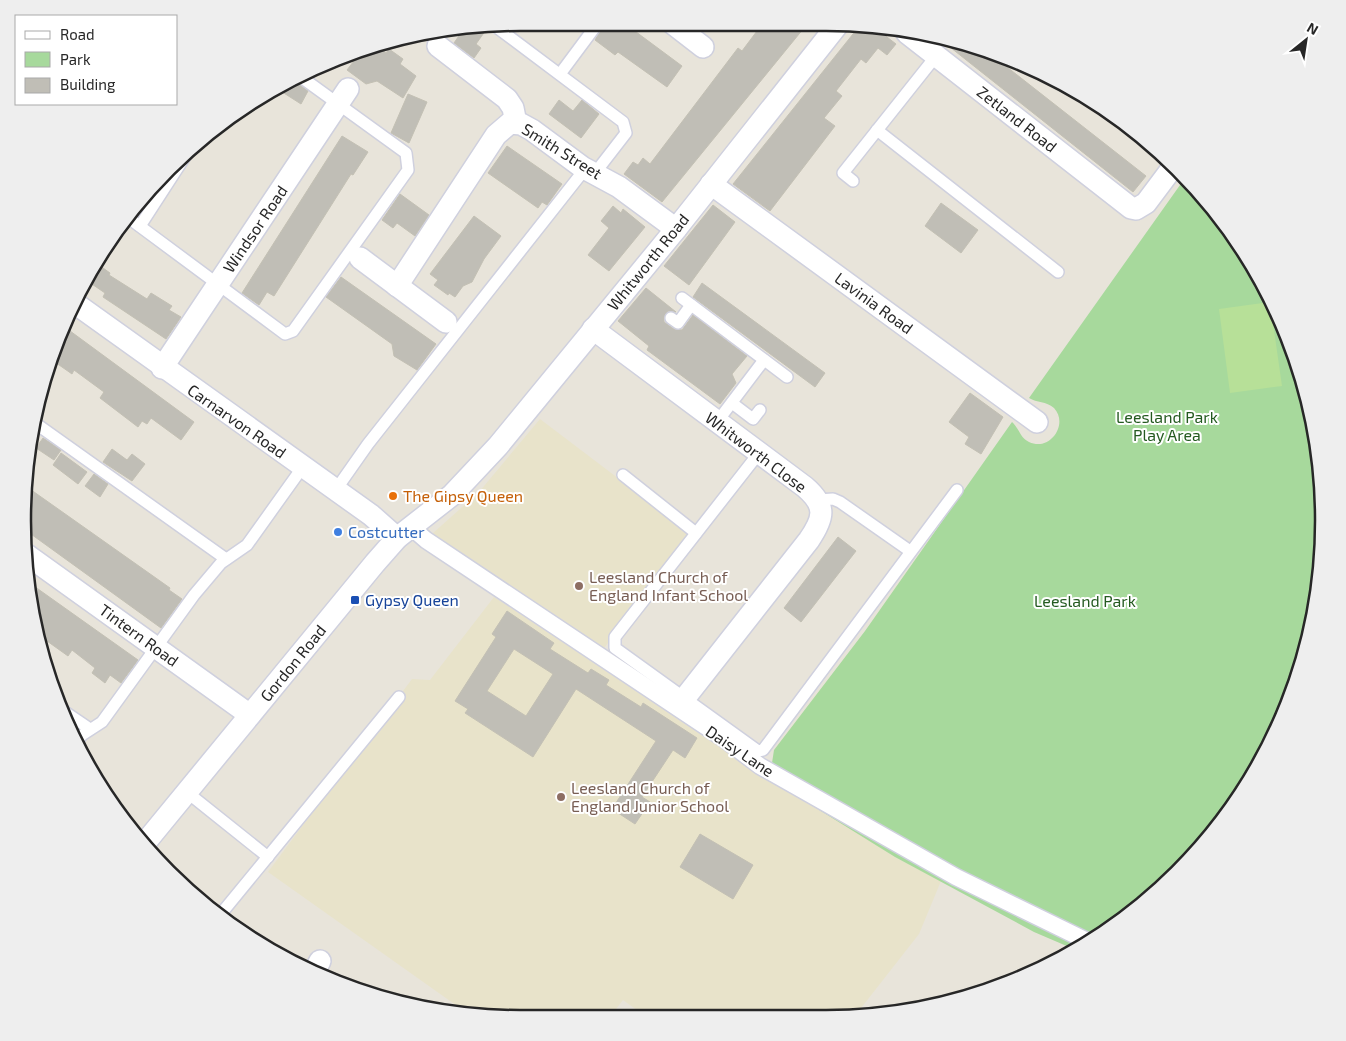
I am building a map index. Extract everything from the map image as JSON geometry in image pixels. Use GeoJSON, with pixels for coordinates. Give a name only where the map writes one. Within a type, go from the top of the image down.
{"type":"FeatureCollection","features":[{"type":"Feature","properties":{"kind":"street"},"geometry":{"type":"LineString","coordinates":[[682,31],[703,47]]}},
{"type":"Feature","properties":{"kind":"street","name":"Whitworth Road"},"geometry":{"type":"LineString","coordinates":[[452,495],[498,446],[592,329],[676,229],[833,31]]}},
{"type":"Feature","properties":{"kind":"street","name":"Zetland Road"},"geometry":{"type":"LineString","coordinates":[[916,40],[1126,205],[1136,209],[1142,206],[1169,173]]}},
{"type":"Feature","properties":{"kind":"street"},"geometry":{"type":"LineString","coordinates":[[438,46],[507,99],[513,108],[516,123]]}},
{"type":"Feature","properties":{"kind":"street","name":"Windsor Road"},"geometry":{"type":"LineString","coordinates":[[162,368],[343,97]]}},
{"type":"Feature","properties":{"kind":"street","name":"Smith Street"},"geometry":{"type":"LineString","coordinates":[[397,286],[496,136],[505,126],[516,123],[532,130],[590,171],[620,187],[676,229]]}},
{"type":"Feature","properties":{"kind":"street","name":"Lavinia Road"},"geometry":{"type":"LineString","coordinates":[[711,184],[1037,422]]}},
{"type":"Feature","properties":{"kind":"street"},"geometry":{"type":"LineString","coordinates":[[360,258],[446,322]]}},
{"type":"Feature","properties":{"kind":"street","name":"Carnarvon Road"},"geometry":{"type":"LineString","coordinates":[[80,307],[302,468],[371,515],[404,532]]}},
{"type":"Feature","properties":{"kind":"street","name":"Whitworth Close"},"geometry":{"type":"LineString","coordinates":[[592,329],[759,453],[818,500],[821,516],[815,530],[684,699]]}},
{"type":"Feature","properties":{"kind":"street","name":"Gordon Road"},"geometry":{"type":"LineString","coordinates":[[150,839],[250,715],[404,532],[452,495]]}},
{"type":"Feature","properties":{"kind":"street","name":"Daisy Lane"},"geometry":{"type":"LineString","coordinates":[[404,532],[426,540],[723,738],[760,766],[956,877],[1080,938]]}},
{"type":"Feature","properties":{"kind":"street","name":"Tintern Road"},"geometry":{"type":"LineString","coordinates":[[33,559],[250,715]]}},
{"type":"Feature","properties":{"kind":"lane"},"geometry":{"type":"LineString","coordinates":[[560,74],[592,31]]}},
{"type":"Feature","properties":{"kind":"lane"},"geometry":{"type":"LineString","coordinates":[[336,491],[395,410],[590,171],[626,133],[623,122],[503,32]]}},
{"type":"Feature","properties":{"kind":"lane"},"geometry":{"type":"LineString","coordinates":[[854,181],[843,173],[936,56]]}},
{"type":"Feature","properties":{"kind":"lane"},"geometry":{"type":"LineString","coordinates":[[134,221],[285,334],[293,331],[408,170],[406,153],[343,97],[308,80]]}},
{"type":"Feature","properties":{"kind":"lane"},"geometry":{"type":"LineString","coordinates":[[877,130],[1058,272]]}},
{"type":"Feature","properties":{"kind":"lane"},"geometry":{"type":"LineString","coordinates":[[140,226],[168,183]]}},
{"type":"Feature","properties":{"kind":"lane"},"geometry":{"type":"LineString","coordinates":[[671,318],[678,323],[687,302],[787,377]]}},
{"type":"Feature","properties":{"kind":"lane"},"geometry":{"type":"LineString","coordinates":[[717,422],[764,360]]}},
{"type":"Feature","properties":{"kind":"lane"},"geometry":{"type":"LineString","coordinates":[[732,403],[753,419],[760,410]]}},
{"type":"Feature","properties":{"kind":"lane"},"geometry":{"type":"LineString","coordinates":[[41,427],[226,560]]}},
{"type":"Feature","properties":{"kind":"lane"},"geometry":{"type":"LineString","coordinates":[[759,453],[616,637],[615,648],[758,751],[763,750],[957,490]]}},
{"type":"Feature","properties":{"kind":"lane"},"geometry":{"type":"LineString","coordinates":[[82,737],[102,722],[194,595],[226,560],[248,545],[302,468]]}},
{"type":"Feature","properties":{"kind":"lane"},"geometry":{"type":"LineString","coordinates":[[623,475],[696,534]]}},
{"type":"Feature","properties":{"kind":"lane"},"geometry":{"type":"LineString","coordinates":[[818,500],[833,499],[840,502],[910,551]]}},
{"type":"Feature","properties":{"kind":"lane"},"geometry":{"type":"LineString","coordinates":[[224,910],[399,697]]}},
{"type":"Feature","properties":{"kind":"lane"},"geometry":{"type":"LineString","coordinates":[[73,717],[90,730]]}},
{"type":"Feature","properties":{"kind":"lane"},"geometry":{"type":"LineString","coordinates":[[188,793],[268,858]]}},
{"type":"Feature","properties":{"kind":"shaded area","name":"Leesland Church of England Infant School"},"geometry":{"type":"Polygon","coordinates":[[[540,419],[689,532],[602,651],[432,534],[479,492],[540,419]]]}},
{"type":"Feature","properties":{"kind":"shaded area","name":"Leesland Church of England Junior School"},"geometry":{"type":"Polygon","coordinates":[[[494,597],[895,857],[941,881],[919,934],[861,1009],[637,1010],[623,1000],[615,1010],[520,1010],[457,1006],[268,872],[412,679],[430,680],[494,597]]]}},
{"type":"Feature","properties":{"kind":"green space","name":"Leesland Park"},"geometry":{"type":"Polygon","coordinates":[[[1180,185],[1214,223],[1232,249],[1249,276],[1278,333],[1298,394],[1311,457],[1314,489],[1314,552],[1311,584],[1298,647],[1278,708],[1249,765],[1214,818],[1171,866],[1123,909],[1066,946],[1034,932],[895,857],[763,775],[772,763],[774,750],[865,631],[1012,422],[1029,442],[1044,443],[1055,435],[1059,421],[1058,414],[1054,408],[1029,398],[1180,185]]]}},
{"type":"Feature","properties":{"kind":"green space"},"geometry":{"type":"Polygon","coordinates":[[[1263,303],[1273,322],[1282,386],[1230,393],[1219,309],[1263,303]]]}},
{"type":"Feature","properties":{"kind":"building"},"geometry":{"type":"Polygon","coordinates":[[[600,31],[635,31],[682,66],[667,87],[618,52],[615,55],[595,40],[600,31]]]}},
{"type":"Feature","properties":{"kind":"building"},"geometry":{"type":"Polygon","coordinates":[[[757,31],[801,31],[662,202],[624,174],[633,162],[638,165],[643,158],[650,164],[738,48],[742,51],[757,31]]]}},
{"type":"Feature","properties":{"kind":"building"},"geometry":{"type":"Polygon","coordinates":[[[484,32],[476,44],[481,48],[474,58],[454,43],[460,35],[484,32]]]}},
{"type":"Feature","properties":{"kind":"building"},"geometry":{"type":"Polygon","coordinates":[[[855,32],[884,35],[896,44],[887,55],[878,48],[866,63],[861,59],[836,91],[842,96],[824,118],[835,126],[770,211],[733,184],[855,32]]]}},
{"type":"Feature","properties":{"kind":"building"},"geometry":{"type":"Polygon","coordinates":[[[951,48],[1004,65],[1146,176],[1133,192],[951,48]]]}},
{"type":"Feature","properties":{"kind":"building"},"geometry":{"type":"Polygon","coordinates":[[[389,49],[403,59],[400,64],[416,76],[403,98],[377,81],[366,84],[347,70],[355,60],[383,51],[386,53],[389,49]]]}},
{"type":"Feature","properties":{"kind":"building"},"geometry":{"type":"Polygon","coordinates":[[[299,85],[308,91],[301,104],[284,93],[299,85]]]}},
{"type":"Feature","properties":{"kind":"building"},"geometry":{"type":"Polygon","coordinates":[[[408,94],[427,102],[409,143],[391,133],[408,94]]]}},
{"type":"Feature","properties":{"kind":"building"},"geometry":{"type":"Polygon","coordinates":[[[559,100],[573,111],[582,100],[599,114],[581,138],[549,114],[559,100]]]}},
{"type":"Feature","properties":{"kind":"building"},"geometry":{"type":"Polygon","coordinates":[[[342,136],[368,152],[353,175],[351,174],[274,296],[267,292],[259,305],[242,293],[342,136]]]}},
{"type":"Feature","properties":{"kind":"building"},"geometry":{"type":"Polygon","coordinates":[[[507,146],[562,184],[547,205],[542,202],[538,208],[488,173],[507,146]]]}},
{"type":"Feature","properties":{"kind":"building"},"geometry":{"type":"Polygon","coordinates":[[[400,194],[429,215],[415,236],[397,223],[393,228],[382,220],[400,194]]]}},
{"type":"Feature","properties":{"kind":"building"},"geometry":{"type":"Polygon","coordinates":[[[941,203],[978,230],[961,253],[925,226],[941,203]]]}},
{"type":"Feature","properties":{"kind":"building"},"geometry":{"type":"Polygon","coordinates":[[[713,205],[735,222],[689,285],[664,266],[713,205]]]}},
{"type":"Feature","properties":{"kind":"building"},"geometry":{"type":"Polygon","coordinates":[[[613,206],[621,213],[623,209],[645,227],[609,271],[588,255],[609,228],[601,221],[613,206]]]}},
{"type":"Feature","properties":{"kind":"building"},"geometry":{"type":"Polygon","coordinates":[[[474,216],[501,236],[484,259],[472,282],[463,286],[455,297],[449,293],[448,295],[434,285],[438,280],[430,274],[474,216]]]}},
{"type":"Feature","properties":{"kind":"building"},"geometry":{"type":"Polygon","coordinates":[[[102,268],[110,273],[109,275],[147,299],[151,293],[172,306],[169,310],[181,317],[166,339],[103,297],[105,293],[92,284],[102,268]]]}},
{"type":"Feature","properties":{"kind":"building"},"geometry":{"type":"Polygon","coordinates":[[[341,277],[436,344],[417,370],[394,356],[392,344],[326,297],[341,277]]]}},
{"type":"Feature","properties":{"kind":"building"},"geometry":{"type":"Polygon","coordinates":[[[702,283],[825,373],[815,387],[693,297],[702,283]]]}},
{"type":"Feature","properties":{"kind":"building"},"geometry":{"type":"Polygon","coordinates":[[[646,288],[676,312],[668,311],[664,317],[664,322],[674,329],[682,330],[693,315],[747,356],[732,374],[736,383],[720,404],[647,350],[649,346],[618,321],[646,288]]]}},
{"type":"Feature","properties":{"kind":"building"},"geometry":{"type":"Polygon","coordinates":[[[69,330],[194,422],[181,440],[151,418],[147,424],[142,421],[138,427],[100,398],[104,392],[74,370],[72,374],[57,363],[69,330]]]}},
{"type":"Feature","properties":{"kind":"building"},"geometry":{"type":"Polygon","coordinates":[[[970,393],[1003,417],[981,454],[965,444],[969,437],[949,422],[970,393]]]}},
{"type":"Feature","properties":{"kind":"building"},"geometry":{"type":"Polygon","coordinates":[[[43,438],[61,450],[54,460],[37,448],[43,438]]]}},
{"type":"Feature","properties":{"kind":"building"},"geometry":{"type":"Polygon","coordinates":[[[112,449],[127,460],[132,454],[145,464],[132,481],[103,462],[112,449]]]}},
{"type":"Feature","properties":{"kind":"building"},"geometry":{"type":"Polygon","coordinates":[[[61,453],[87,472],[78,484],[53,465],[61,453]]]}},
{"type":"Feature","properties":{"kind":"building"},"geometry":{"type":"Polygon","coordinates":[[[94,474],[108,484],[100,497],[85,486],[94,474]]]}},
{"type":"Feature","properties":{"kind":"building"},"geometry":{"type":"Polygon","coordinates":[[[32,490],[170,588],[169,590],[182,599],[161,628],[31,534],[32,490]]]}},
{"type":"Feature","properties":{"kind":"building"},"geometry":{"type":"Polygon","coordinates":[[[838,537],[856,551],[801,622],[784,608],[838,537]]]}},
{"type":"Feature","properties":{"kind":"building"},"geometry":{"type":"Polygon","coordinates":[[[36,587],[138,660],[121,683],[110,675],[105,683],[92,673],[95,668],[72,650],[68,656],[47,641],[36,587]]]}},
{"type":"Feature","properties":{"kind":"building"},"geometry":{"type":"Polygon","coordinates":[[[507,611],[554,643],[550,649],[588,673],[591,669],[609,680],[606,685],[641,707],[643,703],[697,738],[685,758],[673,750],[642,797],[650,802],[635,824],[612,809],[656,741],[576,689],[533,757],[465,713],[468,709],[455,701],[496,637],[492,634],[507,611]],[[514,649],[487,691],[526,716],[553,674],[514,649]]]}},
{"type":"Feature","properties":{"kind":"building"},"geometry":{"type":"Polygon","coordinates":[[[700,834],[753,865],[733,899],[680,867],[700,834]]]}},
{"type":"Feature","properties":{"kind":"place","name":"The Gipsy Queen"},"geometry":{"type":"Point","coordinates":[393,496]}},
{"type":"Feature","properties":{"kind":"place","name":"Costcutter"},"geometry":{"type":"Point","coordinates":[338,532]}},
{"type":"Feature","properties":{"kind":"place","name":"Leesland Church of England Infant School"},"geometry":{"type":"Point","coordinates":[579,586]}},
{"type":"Feature","properties":{"kind":"place","name":"Gypsy Queen"},"geometry":{"type":"Point","coordinates":[355,600]}},
{"type":"Feature","properties":{"kind":"place","name":"Leesland Church of England Junior School"},"geometry":{"type":"Point","coordinates":[561,797]}},
{"type":"Feature","properties":{"kind":"park label","name":"Leesland Park Play Area"},"geometry":{"type":"Point","coordinates":[1167,426]}}]}
